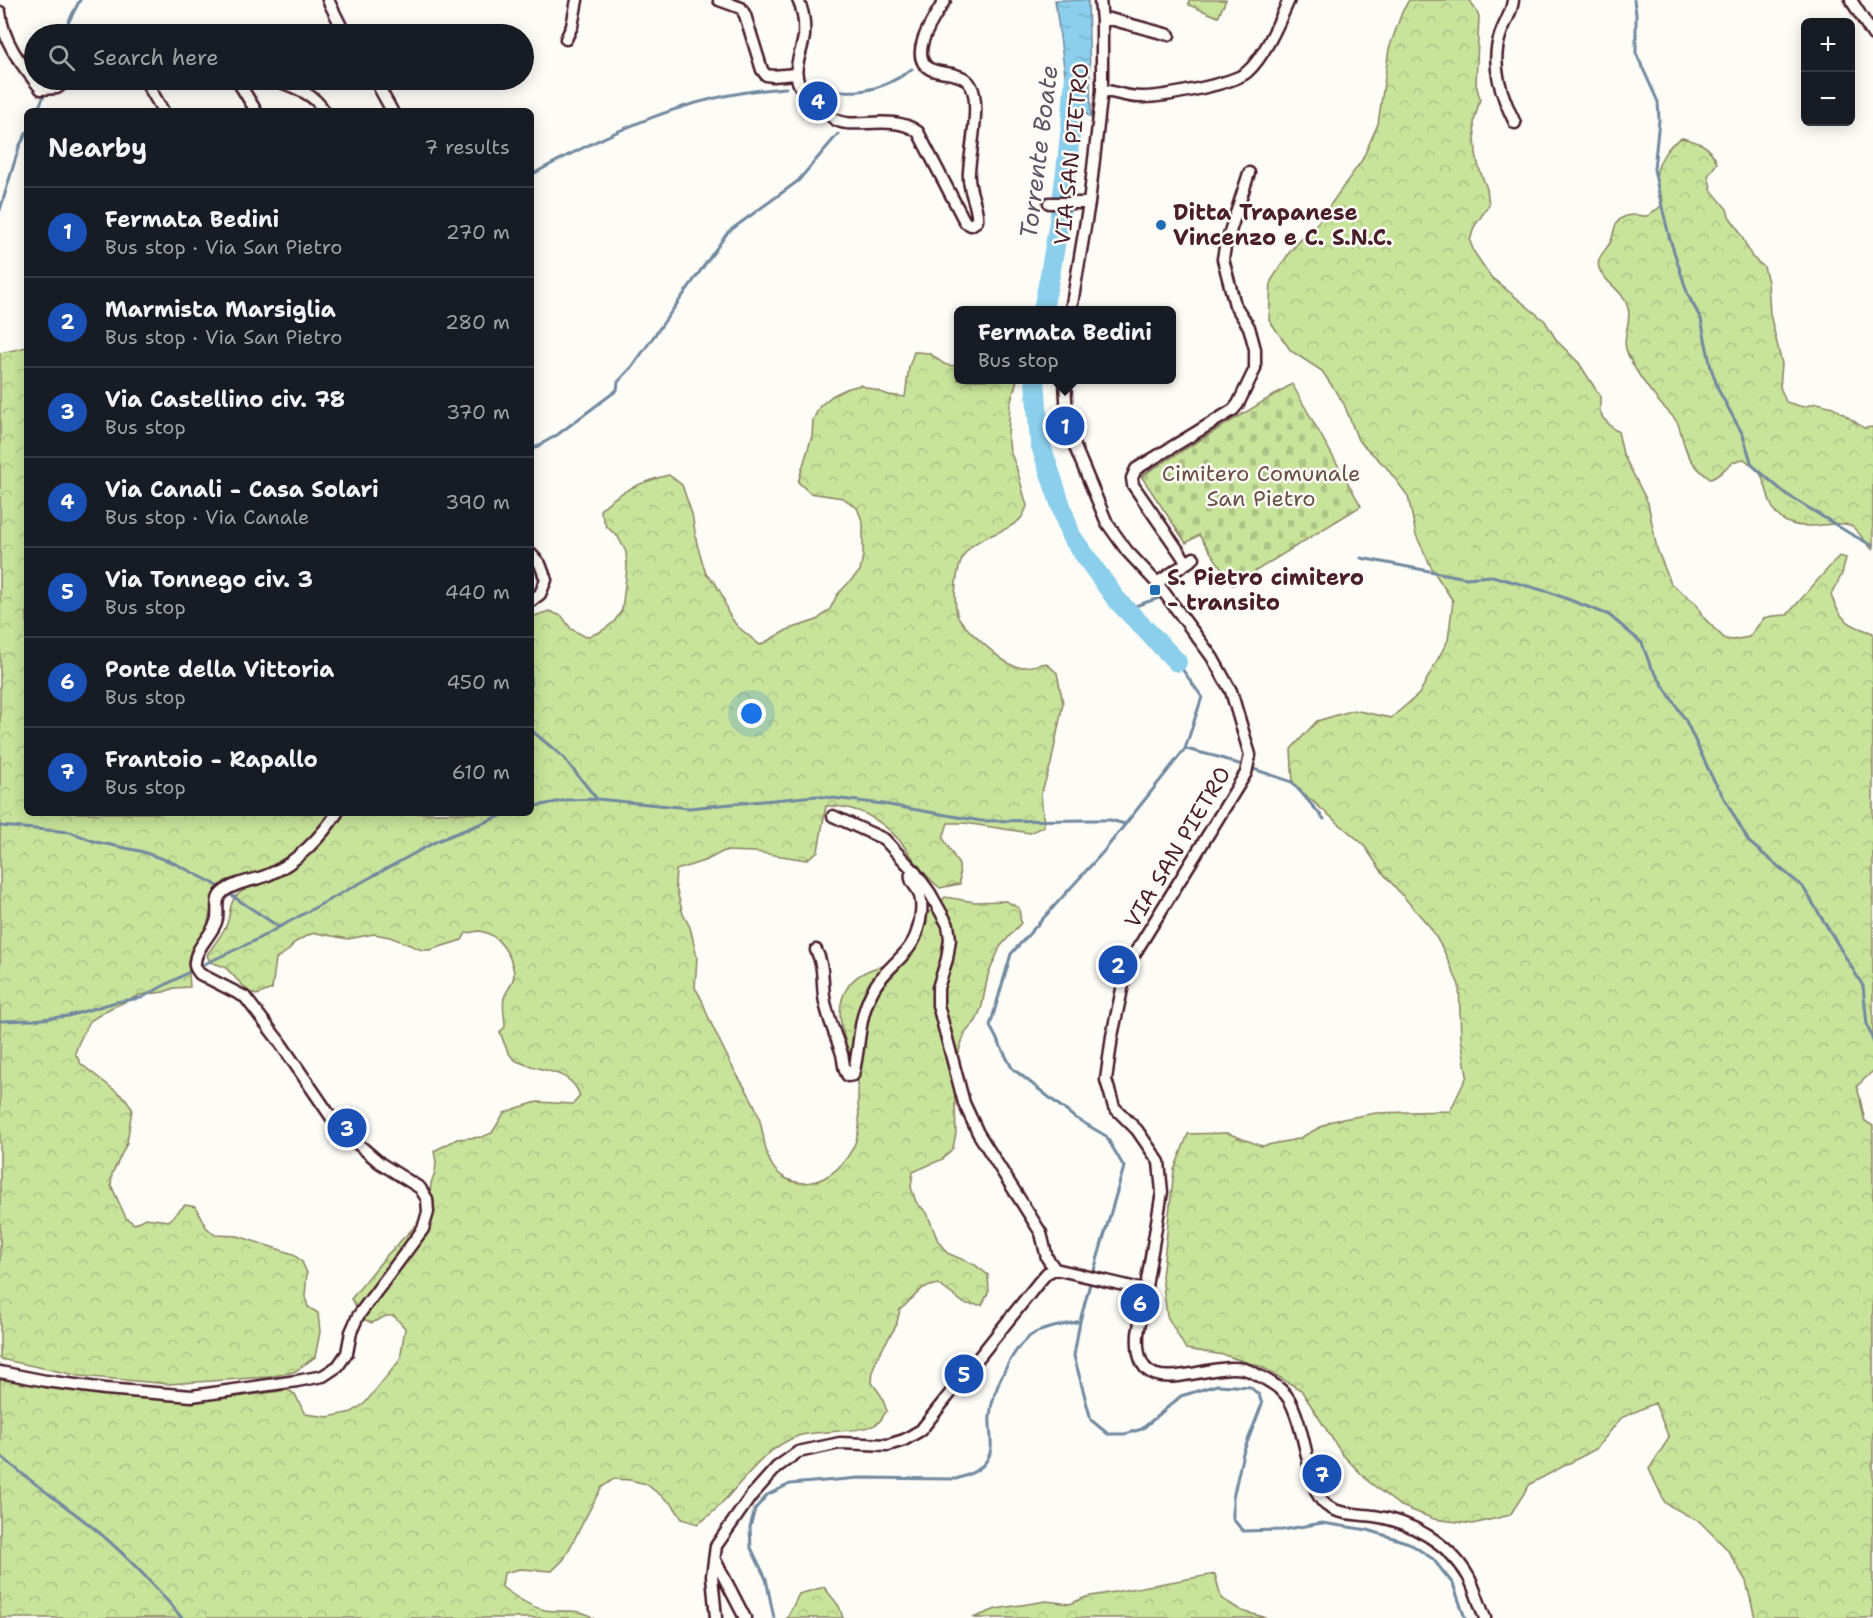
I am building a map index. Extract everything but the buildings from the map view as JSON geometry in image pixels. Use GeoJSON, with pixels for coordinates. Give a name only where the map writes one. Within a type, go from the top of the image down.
{"type":"FeatureCollection","features":[{"type":"Feature","properties":{"kind":"street"},"geometry":{"type":"LineString","coordinates":[[328,0],[340,24]]}},
{"type":"Feature","properties":{"kind":"street"},"geometry":{"type":"LineString","coordinates":[[566,39],[572,26],[578,0]]}},
{"type":"Feature","properties":{"kind":"street"},"geometry":{"type":"LineString","coordinates":[[719,0],[741,8],[746,15],[762,70],[766,75],[795,74]]}},
{"type":"Feature","properties":{"kind":"street"},"geometry":{"type":"LineString","coordinates":[[798,0],[804,14],[804,36],[795,74],[801,87],[837,121],[904,123],[918,132],[965,222],[971,225],[977,221],[978,213],[969,192],[968,174],[975,107],[972,86],[963,77],[930,69],[923,62],[920,51],[924,35],[945,0]]}},
{"type":"Feature","properties":{"kind":"street","name":"VIA SAN PIETRO"},"geometry":{"type":"LineString","coordinates":[[1072,306],[1089,203],[1102,90],[1100,0]]}},
{"type":"Feature","properties":{"kind":"street"},"geometry":{"type":"LineString","coordinates":[[1102,90],[1142,98],[1232,80],[1246,73],[1256,61],[1280,22],[1288,0]]}},
{"type":"Feature","properties":{"kind":"street"},"geometry":{"type":"LineString","coordinates":[[1513,0],[1496,55],[1502,95],[1515,123]]}},
{"type":"Feature","properties":{"kind":"street"},"geometry":{"type":"LineString","coordinates":[[1851,0],[1873,35]]}},
{"type":"Feature","properties":{"kind":"street"},"geometry":{"type":"LineString","coordinates":[[0,12],[1,26],[14,55],[24,68]]}},
{"type":"Feature","properties":{"kind":"street"},"geometry":{"type":"LineString","coordinates":[[1102,21],[1110,19],[1169,34]]}},
{"type":"Feature","properties":{"kind":"street"},"geometry":{"type":"LineString","coordinates":[[151,90],[161,108]]}},
{"type":"Feature","properties":{"kind":"street"},"geometry":{"type":"LineString","coordinates":[[243,90],[254,108]]}},
{"type":"Feature","properties":{"kind":"street"},"geometry":{"type":"LineString","coordinates":[[299,90],[320,103],[322,108]]}},
{"type":"Feature","properties":{"kind":"street"},"geometry":{"type":"LineString","coordinates":[[380,90],[390,108]]}},
{"type":"Feature","properties":{"kind":"street"},"geometry":{"type":"LineString","coordinates":[[1157,583],[1191,561],[1133,485],[1132,478],[1136,469],[1233,410],[1255,369],[1255,349],[1249,327],[1235,305],[1223,259],[1249,173]]}},
{"type":"Feature","properties":{"kind":"street"},"geometry":{"type":"LineString","coordinates":[[1053,203],[1089,203]]}},
{"type":"Feature","properties":{"kind":"street","name":"VIA SAN PIETRO"},"geometry":{"type":"LineString","coordinates":[[1065,384],[1070,435],[1107,523],[1127,551],[1157,583],[1212,657],[1231,691],[1250,756],[1246,773],[1127,966],[1112,1036],[1106,1080],[1114,1107],[1137,1130],[1159,1162],[1162,1192],[1138,1344],[1141,1360],[1149,1370],[1160,1376],[1170,1377],[1233,1366],[1252,1372],[1280,1388],[1290,1400],[1303,1440],[1313,1483],[1324,1504],[1332,1510],[1380,1517],[1402,1523],[1420,1531],[1445,1548],[1468,1575],[1485,1618]]}},
{"type":"Feature","properties":{"kind":"street"},"geometry":{"type":"LineString","coordinates":[[534,557],[540,564],[546,580],[540,594],[534,599]]}},
{"type":"Feature","properties":{"kind":"street"},"geometry":{"type":"LineString","coordinates":[[0,1372],[46,1382],[192,1396],[297,1382],[323,1376],[338,1366],[347,1353],[351,1332],[358,1316],[423,1229],[428,1212],[427,1198],[420,1188],[380,1163],[338,1127],[279,1041],[245,997],[200,974],[195,968],[198,952],[217,920],[217,902],[221,894],[230,887],[270,874],[295,859],[328,827],[335,816]]}},
{"type":"Feature","properties":{"kind":"street"},"geometry":{"type":"LineString","coordinates":[[833,816],[884,840],[914,871],[930,893],[948,925],[950,939],[938,988],[938,1005],[964,1103],[978,1133],[1041,1233],[1047,1258],[1055,1269]]}},
{"type":"Feature","properties":{"kind":"street"},"geometry":{"type":"LineString","coordinates":[[816,950],[824,974],[824,996],[828,1014],[843,1060],[844,1072],[848,1076],[853,1075],[863,1009],[874,987],[909,949],[917,933],[921,903],[919,891],[911,881],[911,874],[914,871]]}},
{"type":"Feature","properties":{"kind":"street"},"geometry":{"type":"LineString","coordinates":[[716,1618],[712,1576],[716,1546],[752,1496],[777,1467],[798,1452],[840,1443],[888,1445],[904,1440],[921,1430],[1039,1282],[1047,1273],[1055,1269],[1145,1290]]}},
{"type":"Feature","properties":{"kind":"street"},"geometry":{"type":"LineString","coordinates":[[714,1560],[745,1618]]}},
{"type":"Feature","properties":{"kind":"green space"},"geometry":{"type":"Polygon","coordinates":[[[1189,0],[1226,0],[1218,17],[1189,5],[1189,0]]]}},
{"type":"Feature","properties":{"kind":"green space"},"geometry":{"type":"Polygon","coordinates":[[[1409,0],[1470,0],[1479,16],[1476,84],[1480,99],[1474,122],[1476,153],[1487,189],[1489,205],[1474,227],[1470,241],[1474,252],[1491,277],[1545,321],[1557,341],[1579,363],[1600,396],[1600,411],[1603,418],[1618,431],[1623,454],[1648,503],[1657,549],[1671,584],[1696,603],[1703,617],[1725,639],[1733,640],[1749,637],[1764,618],[1787,615],[1839,556],[1846,558],[1842,574],[1831,595],[1834,603],[1842,616],[1851,624],[1873,633],[1873,1071],[1857,1086],[1865,1121],[1873,1126],[1873,1618],[1755,1618],[1746,1581],[1727,1549],[1700,1522],[1665,1503],[1649,1469],[1669,1438],[1655,1403],[1621,1418],[1596,1449],[1530,1484],[1510,1515],[1473,1524],[1434,1519],[1399,1505],[1369,1482],[1342,1454],[1301,1390],[1262,1367],[1224,1355],[1186,1349],[1167,1316],[1162,1277],[1174,1170],[1188,1134],[1227,1133],[1262,1146],[1298,1139],[1332,1121],[1376,1113],[1450,1111],[1467,1076],[1461,1038],[1459,985],[1443,949],[1430,927],[1382,872],[1363,844],[1293,785],[1291,749],[1317,721],[1354,710],[1391,718],[1419,694],[1448,640],[1453,601],[1432,569],[1416,535],[1408,496],[1386,467],[1358,440],[1344,404],[1322,371],[1291,351],[1269,320],[1271,281],[1291,250],[1319,221],[1362,160],[1378,124],[1389,49],[1402,12],[1409,0]]]}},
{"type":"Feature","properties":{"kind":"green space"},"geometry":{"type":"Polygon","coordinates":[[[1682,138],[1703,145],[1711,152],[1717,163],[1708,176],[1712,191],[1727,209],[1752,257],[1764,267],[1768,282],[1770,314],[1782,364],[1780,387],[1786,402],[1803,407],[1817,403],[1833,407],[1864,428],[1873,427],[1873,550],[1857,531],[1845,524],[1801,526],[1783,520],[1774,511],[1761,475],[1744,459],[1733,462],[1715,477],[1710,479],[1706,476],[1689,456],[1676,421],[1646,385],[1628,356],[1625,339],[1629,318],[1628,308],[1622,296],[1601,273],[1598,264],[1620,219],[1630,215],[1647,216],[1660,207],[1663,200],[1656,182],[1658,169],[1667,150],[1682,138]]]}},
{"type":"Feature","properties":{"kind":"green space"},"geometry":{"type":"Polygon","coordinates":[[[24,348],[24,816],[330,816],[327,823],[305,844],[281,862],[265,870],[225,881],[215,890],[207,927],[188,961],[190,987],[140,995],[109,1009],[90,1021],[75,1053],[81,1064],[126,1099],[132,1109],[127,1143],[112,1174],[111,1185],[126,1218],[135,1224],[145,1218],[169,1221],[185,1205],[196,1207],[206,1227],[215,1235],[238,1236],[293,1254],[302,1262],[307,1273],[305,1296],[308,1307],[318,1313],[320,1332],[315,1357],[294,1372],[268,1377],[169,1384],[80,1376],[0,1359],[0,353],[24,348]]]}},
{"type":"Feature","properties":{"kind":"green space"},"geometry":{"type":"Polygon","coordinates":[[[914,352],[924,352],[945,364],[954,366],[954,384],[1016,384],[1010,405],[1008,435],[1010,451],[1027,506],[1020,520],[1012,526],[982,539],[969,548],[961,561],[955,600],[960,619],[982,643],[1000,658],[1018,667],[1046,663],[1057,673],[1063,703],[1051,764],[1041,794],[1044,826],[1030,833],[965,823],[948,823],[943,838],[959,865],[960,884],[940,888],[923,872],[900,841],[876,820],[867,814],[847,808],[826,806],[818,851],[806,860],[756,852],[724,851],[707,860],[676,870],[675,884],[683,914],[690,927],[697,957],[695,988],[731,1065],[755,1107],[772,1166],[785,1178],[799,1183],[819,1180],[831,1174],[848,1157],[858,1135],[858,1080],[840,1019],[843,996],[849,985],[867,971],[906,960],[924,918],[945,897],[975,902],[1006,901],[1019,908],[1021,923],[1000,947],[988,975],[982,1006],[976,1021],[966,1032],[960,1047],[954,1077],[956,1133],[953,1148],[943,1159],[913,1172],[911,1187],[916,1202],[927,1213],[938,1241],[947,1253],[975,1265],[988,1275],[989,1291],[982,1305],[965,1304],[938,1284],[923,1288],[900,1310],[896,1326],[873,1369],[872,1383],[881,1395],[887,1411],[873,1426],[806,1434],[783,1443],[757,1464],[723,1502],[698,1524],[682,1519],[673,1505],[646,1484],[614,1479],[601,1488],[564,1559],[552,1571],[520,1569],[504,1573],[502,1587],[528,1604],[551,1611],[582,1613],[593,1618],[0,1618],[0,1378],[79,1392],[162,1399],[224,1398],[288,1390],[295,1394],[305,1414],[328,1417],[352,1412],[365,1403],[400,1360],[405,1328],[394,1316],[386,1316],[372,1323],[365,1320],[351,1299],[387,1255],[418,1223],[430,1195],[435,1173],[434,1151],[457,1139],[482,1137],[492,1133],[504,1113],[514,1109],[537,1102],[573,1104],[580,1096],[576,1087],[569,1080],[553,1072],[517,1061],[508,1052],[500,1032],[505,1027],[504,998],[514,972],[507,952],[493,936],[480,931],[466,933],[462,940],[430,950],[422,950],[390,937],[374,934],[348,939],[316,933],[308,935],[294,943],[289,950],[276,959],[272,989],[257,995],[249,992],[225,967],[210,962],[207,955],[227,924],[231,904],[235,897],[239,893],[287,873],[306,858],[343,816],[534,816],[534,616],[549,611],[562,616],[571,629],[586,637],[600,632],[614,622],[622,610],[627,568],[626,552],[618,537],[606,526],[600,510],[615,497],[632,488],[669,475],[682,485],[692,514],[697,544],[706,574],[716,584],[728,613],[737,626],[760,645],[787,630],[817,620],[830,609],[837,595],[860,571],[863,555],[863,523],[857,508],[843,498],[810,493],[798,482],[812,436],[813,420],[820,406],[832,396],[860,385],[889,395],[905,397],[909,367],[914,352]]]}},
{"type":"Feature","properties":{"kind":"green space","name":"Cimitero Comunale San Pietro"},"geometry":{"type":"Polygon","coordinates":[[[1292,384],[1361,506],[1233,585],[1199,535],[1186,543],[1141,476],[1292,384]]]}},
{"type":"Feature","properties":{"kind":"green space"},"geometry":{"type":"Polygon","coordinates":[[[1215,1574],[1221,1598],[1242,1611],[1267,1618],[973,1618],[996,1609],[1046,1601],[1070,1604],[1086,1597],[1215,1574]]]}},
{"type":"Feature","properties":{"kind":"green space"},"geometry":{"type":"Polygon","coordinates":[[[824,1587],[839,1606],[843,1618],[787,1618],[799,1594],[824,1587]]]}},
{"type":"Feature","properties":{"kind":"water"},"geometry":{"type":"Polygon","coordinates":[[[1055,0],[1088,0],[1091,118],[1068,97],[1055,0]]]}},
{"type":"Feature","properties":{"kind":"waterway"},"geometry":{"type":"LineString","coordinates":[[67,24],[80,0]]}},
{"type":"Feature","properties":{"kind":"waterway"},"geometry":{"type":"LineString","coordinates":[[1634,0],[1636,53],[1658,102],[1659,120],[1654,169],[1659,194],[1669,236],[1688,295],[1701,319],[1711,368],[1719,391],[1743,435],[1752,465],[1786,494],[1873,546]]}},
{"type":"Feature","properties":{"kind":"waterway"},"geometry":{"type":"LineString","coordinates":[[809,88],[838,91],[874,88],[899,78],[912,69]]}},
{"type":"Feature","properties":{"kind":"waterway","name":"Torrente Boate"},"geometry":{"type":"LineString","coordinates":[[1044,306],[1063,194],[1075,76]]}},
{"type":"Feature","properties":{"kind":"waterway"},"geometry":{"type":"LineString","coordinates":[[534,173],[622,129],[686,106],[752,91],[786,88]]}},
{"type":"Feature","properties":{"kind":"waterway"},"geometry":{"type":"LineString","coordinates":[[38,108],[46,91]]}},
{"type":"Feature","properties":{"kind":"waterway"},"geometry":{"type":"LineString","coordinates":[[534,448],[557,435],[617,390],[618,382],[632,367],[728,232],[798,181],[838,134]]}},
{"type":"Feature","properties":{"kind":"waterway"},"geometry":{"type":"LineString","coordinates":[[0,210],[24,138]]}},
{"type":"Feature","properties":{"kind":"waterway","name":"Torrente Boate"},"geometry":{"type":"LineString","coordinates":[[1035,384],[1040,443],[1071,536],[1116,599],[1177,662]]}},
{"type":"Feature","properties":{"kind":"waterway"},"geometry":{"type":"LineString","coordinates":[[1361,558],[1466,578],[1492,576],[1549,592],[1609,615],[1642,643],[1650,665],[1686,721],[1712,777],[1749,842],[1803,887],[1863,986],[1867,1024],[1873,1041]]}},
{"type":"Feature","properties":{"kind":"waterway"},"geometry":{"type":"LineString","coordinates":[[1126,609],[1159,598]]}},
{"type":"Feature","properties":{"kind":"waterway"},"geometry":{"type":"LineString","coordinates":[[1093,1274],[1124,1167],[1106,1136],[1074,1117],[1012,1068],[990,1026],[1011,954],[1104,851],[1185,749],[1202,697],[1177,662]]}},
{"type":"Feature","properties":{"kind":"waterway"},"geometry":{"type":"LineString","coordinates":[[534,733],[563,757],[597,799]]}},
{"type":"Feature","properties":{"kind":"waterway"},"geometry":{"type":"LineString","coordinates":[[1186,749],[1218,757],[1292,782],[1324,819]]}},
{"type":"Feature","properties":{"kind":"waterway"},"geometry":{"type":"LineString","coordinates":[[534,806],[567,800],[597,799],[689,808],[816,796],[883,804],[981,821],[1110,820],[1125,824]]}},
{"type":"Feature","properties":{"kind":"waterway"},"geometry":{"type":"LineString","coordinates":[[198,967],[252,942],[437,841],[500,816]]}},
{"type":"Feature","properties":{"kind":"waterway"},"geometry":{"type":"LineString","coordinates":[[0,826],[70,832],[96,842],[140,851],[174,863],[213,883],[279,927]]}},
{"type":"Feature","properties":{"kind":"waterway"},"geometry":{"type":"LineString","coordinates":[[0,1021],[68,1016],[116,1002],[141,998],[193,970]]}},
{"type":"Feature","properties":{"kind":"waterway"},"geometry":{"type":"LineString","coordinates":[[1091,1280],[1074,1356],[1091,1420],[1108,1434],[1125,1434],[1142,1429],[1181,1396],[1217,1385],[1250,1387],[1259,1395],[1262,1404],[1243,1453],[1233,1498],[1233,1519],[1243,1531],[1282,1530],[1322,1523],[1368,1530],[1409,1543],[1433,1559],[1453,1584],[1465,1618]]}},
{"type":"Feature","properties":{"kind":"waterway"},"geometry":{"type":"LineString","coordinates":[[774,1618],[766,1579],[751,1548],[750,1527],[755,1509],[767,1495],[790,1484],[859,1478],[956,1479],[974,1472],[990,1455],[990,1420],[995,1394],[1005,1370],[1019,1347],[1035,1333],[1080,1321]]}},
{"type":"Feature","properties":{"kind":"waterway"},"geometry":{"type":"LineString","coordinates":[[0,1455],[113,1545],[144,1575],[182,1618]]}},
{"type":"Feature","properties":{"kind":"place","name":"Via Canali - Casa Solari"},"geometry":{"type":"Point","coordinates":[818,101]}},
{"type":"Feature","properties":{"kind":"place","name":"Ditta Trapanese Vincenzo e C. S.N.C."},"geometry":{"type":"Point","coordinates":[1161,225]}},
{"type":"Feature","properties":{"kind":"place","name":"Fermata Bedini"},"geometry":{"type":"Point","coordinates":[1065,426]}},
{"type":"Feature","properties":{"kind":"place","name":"S. Pietro cimitero - transito"},"geometry":{"type":"Point","coordinates":[1155,590]}},
{"type":"Feature","properties":{"kind":"place","name":"Marmista Marsiglia"},"geometry":{"type":"Point","coordinates":[1118,965]}},
{"type":"Feature","properties":{"kind":"place","name":"Via Castellino civ. 78"},"geometry":{"type":"Point","coordinates":[347,1128]}},
{"type":"Feature","properties":{"kind":"place","name":"Ponte della Vittoria"},"geometry":{"type":"Point","coordinates":[1140,1303]}},
{"type":"Feature","properties":{"kind":"place","name":"Via Tonnego civ. 3"},"geometry":{"type":"Point","coordinates":[964,1374]}},
{"type":"Feature","properties":{"kind":"place","name":"Frantoio - Rapallo"},"geometry":{"type":"Point","coordinates":[1322,1474]}}]}
